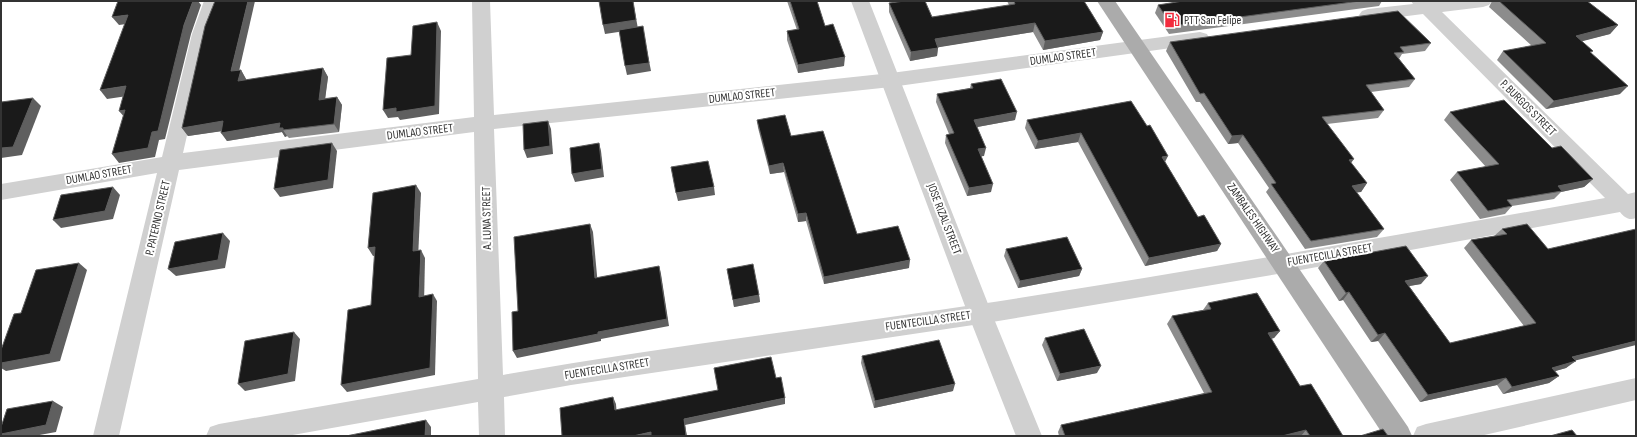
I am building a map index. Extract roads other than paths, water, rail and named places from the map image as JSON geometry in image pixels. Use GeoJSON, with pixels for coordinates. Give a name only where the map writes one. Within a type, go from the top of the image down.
{"type":"FeatureCollection","features":[{"type":"Feature","properties":{"kind":"main road","name":"ZAMBALES HIGHWAY"},"geometry":{"type":"LineString","coordinates":[[1106,1],[1399,436]]}},
{"type":"Feature","properties":{"kind":"street","name":"P. PATERNO STREET"},"geometry":{"type":"LineString","coordinates":[[106,436],[201,34],[213,1]]}},
{"type":"Feature","properties":{"kind":"street","name":"A. LUNA STREET"},"geometry":{"type":"LineString","coordinates":[[481,1],[492,436]]}},
{"type":"Feature","properties":{"kind":"street","name":"JOSE RIZAL STREET"},"geometry":{"type":"LineString","coordinates":[[860,1],[980,314],[1029,436]]}},
{"type":"Feature","properties":{"kind":"street"},"geometry":{"type":"LineString","coordinates":[[1347,18],[1423,4],[1483,1]]}},
{"type":"Feature","properties":{"kind":"street","name":"P. BURGOS STREET"},"geometry":{"type":"LineString","coordinates":[[1423,4],[1632,207]]}},
{"type":"Feature","properties":{"kind":"street","name":"DUMLAO STREET"},"geometry":{"type":"LineString","coordinates":[[1,192],[171,163],[484,123],[891,80],[1214,36]]}},
{"type":"Feature","properties":{"kind":"street","name":"FUENTECILLA STREET"},"geometry":{"type":"LineString","coordinates":[[219,436],[571,374],[980,314],[1632,207]]}},
{"type":"Feature","properties":{"kind":"street"},"geometry":{"type":"LineString","coordinates":[[1426,436],[1636,389]]}},
{"type":"Feature","properties":{"kind":"place","name":"PTT San Felipe"},"geometry":{"type":"Point","coordinates":[1172,20]}}]}
